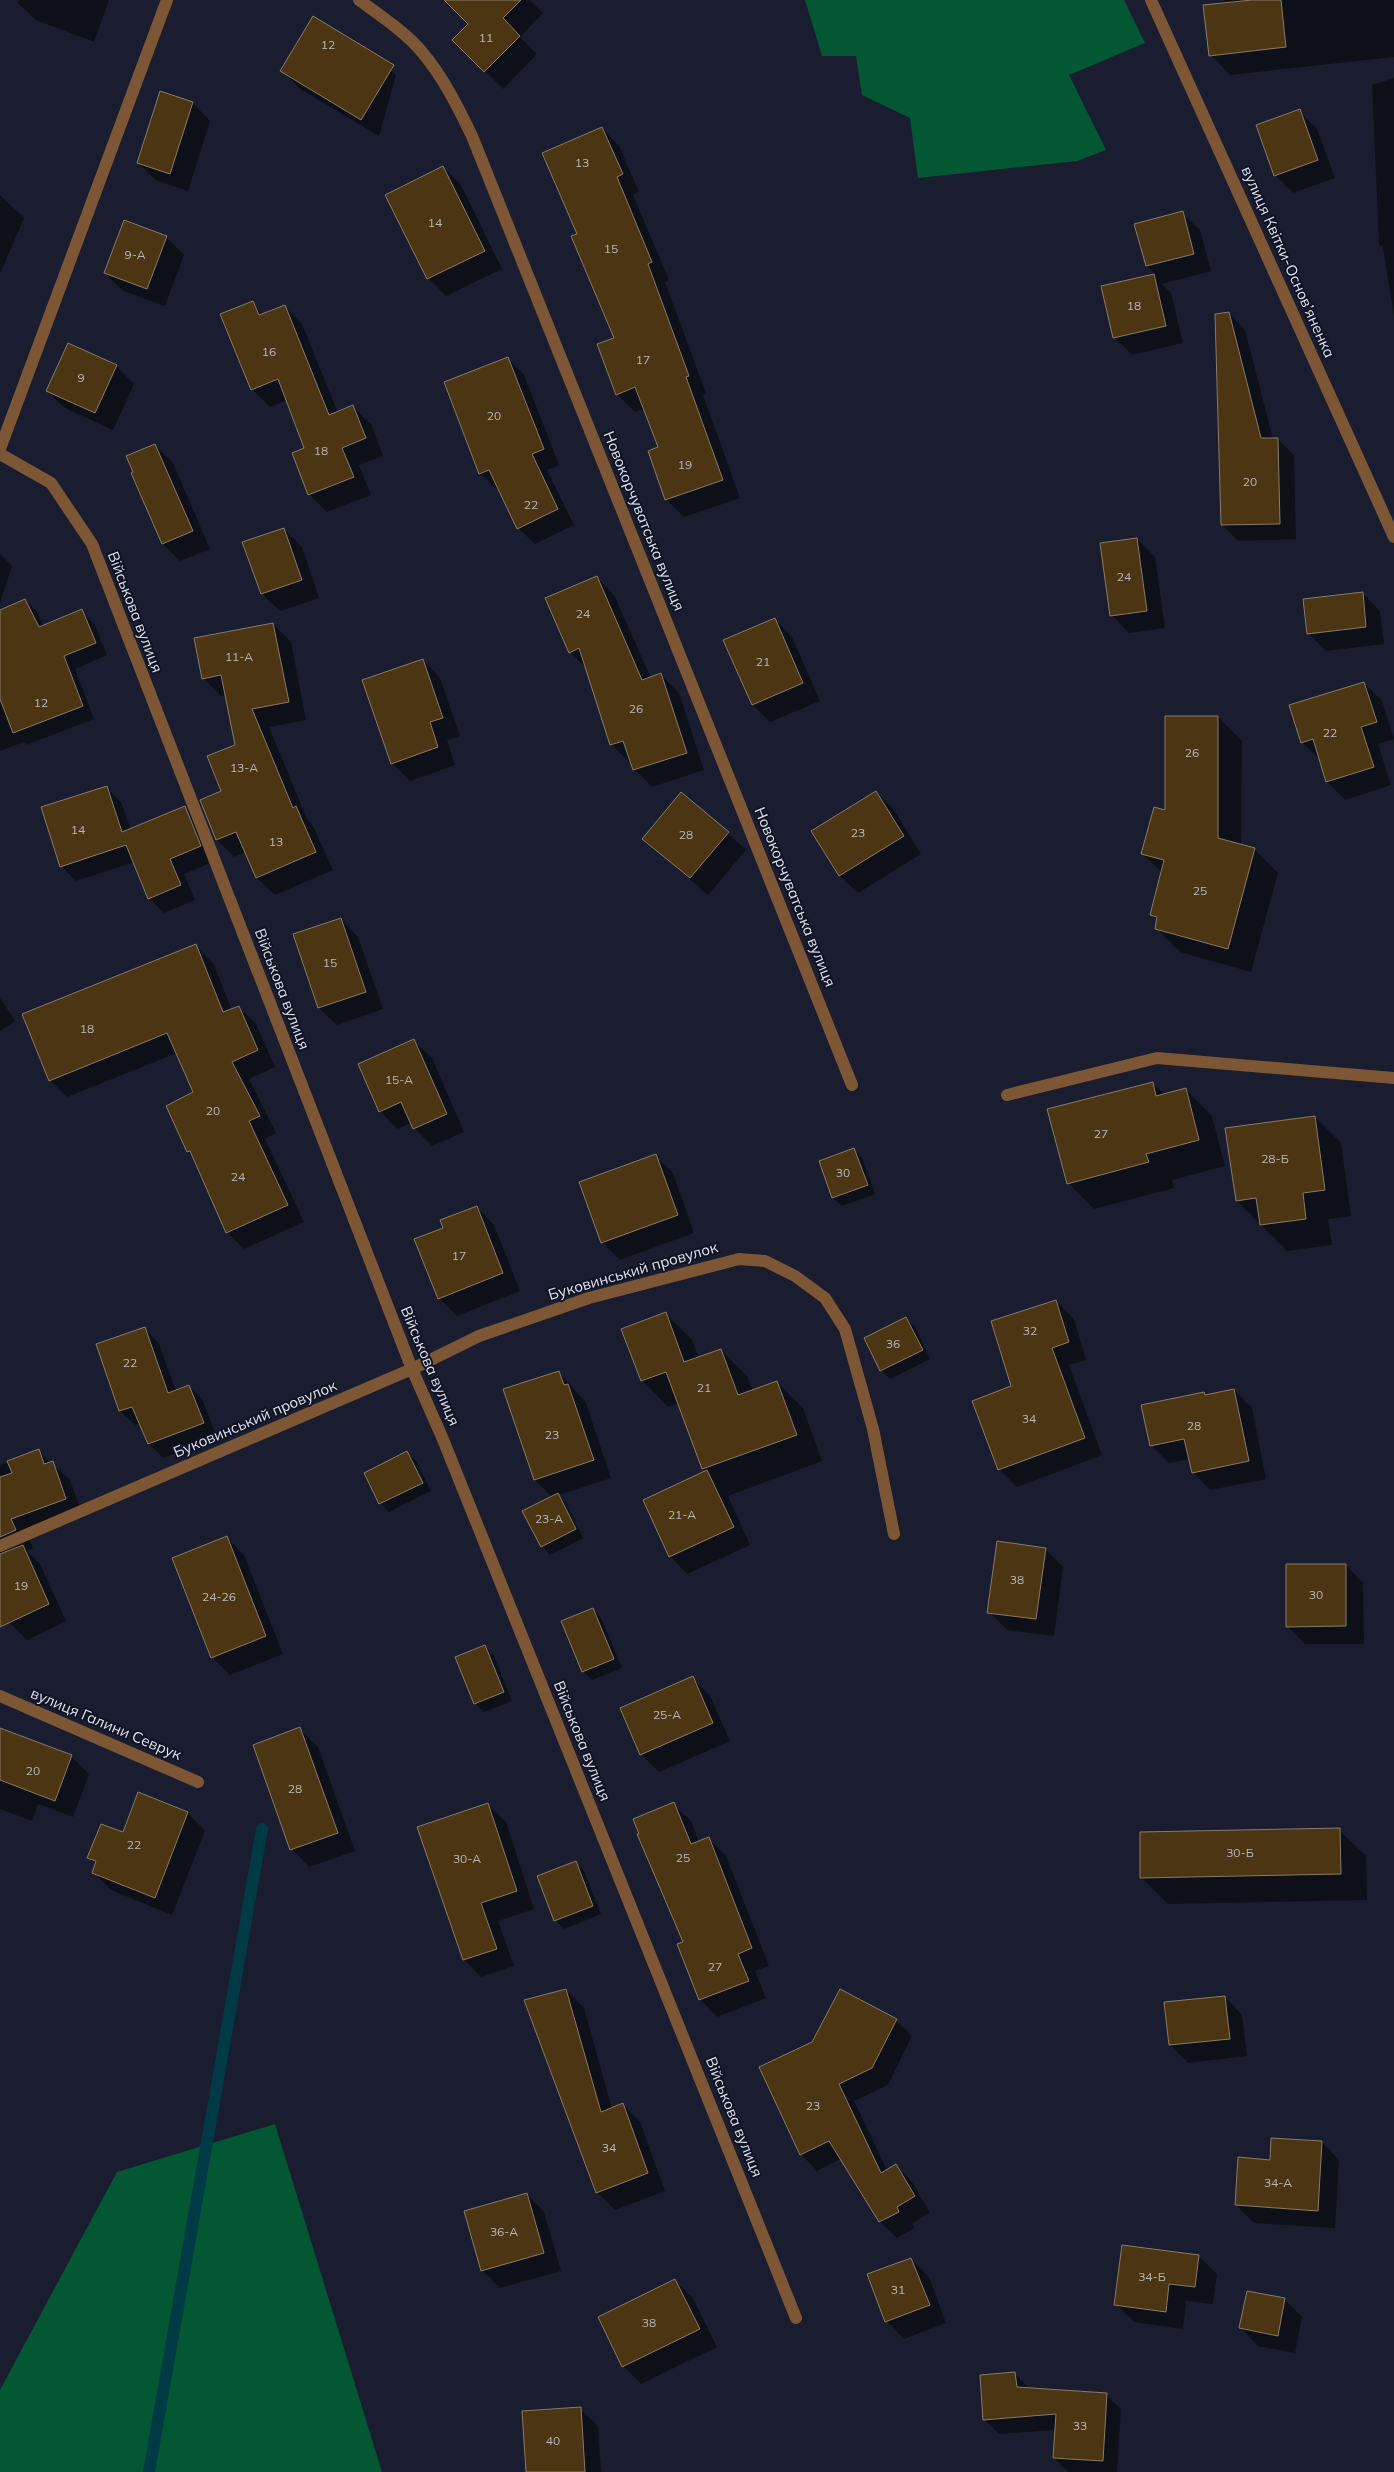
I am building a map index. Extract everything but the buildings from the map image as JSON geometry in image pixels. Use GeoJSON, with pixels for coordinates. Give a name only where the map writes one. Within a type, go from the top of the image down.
{"type":"FeatureCollection","features":[{"type":"Feature","properties":{"kind":"street"},"geometry":{"type":"LineString","coordinates":[[0,449],[167,0]]}},
{"type":"Feature","properties":{"kind":"street","name":"Новокорчуватська вулиця"},"geometry":{"type":"LineString","coordinates":[[359,0],[387,20],[422,52],[449,90],[472,136],[852,1085]]}},
{"type":"Feature","properties":{"kind":"street","name":"вулиця Квітки-Основ’яненка"},"geometry":{"type":"LineString","coordinates":[[1152,0],[1394,537]]}},
{"type":"Feature","properties":{"kind":"street","name":"Військова вулиця"},"geometry":{"type":"LineString","coordinates":[[0,454],[50,483],[92,544],[412,1370],[453,1464],[796,2318]]}},
{"type":"Feature","properties":{"kind":"street"},"geometry":{"type":"LineString","coordinates":[[1007,1095],[1157,1058],[1394,1078]]}},
{"type":"Feature","properties":{"kind":"street","name":"Буковинський провулок"},"geometry":{"type":"LineString","coordinates":[[0,1546],[412,1370],[479,1336],[589,1298],[739,1259],[765,1261],[795,1276],[825,1298],[845,1329],[873,1429],[894,1534]]}},
{"type":"Feature","properties":{"kind":"street","name":"вулиця Галини Севрук"},"geometry":{"type":"LineString","coordinates":[[0,1696],[198,1782]]}},
{"type":"Feature","properties":{"kind":"green space"},"geometry":{"type":"Polygon","coordinates":[[[805,0],[1124,0],[1145,43],[1069,75],[1106,150],[1077,161],[918,178],[910,118],[862,95],[856,56],[822,56],[805,0]]]}},
{"type":"Feature","properties":{"kind":"green space"},"geometry":{"type":"Polygon","coordinates":[[[275,2124],[382,2472],[0,2472],[0,2390],[117,2172],[275,2124]]]}},
{"type":"Feature","properties":{"kind":"waterway"},"geometry":{"type":"LineString","coordinates":[[149,2472],[262,1829]]}}]}
